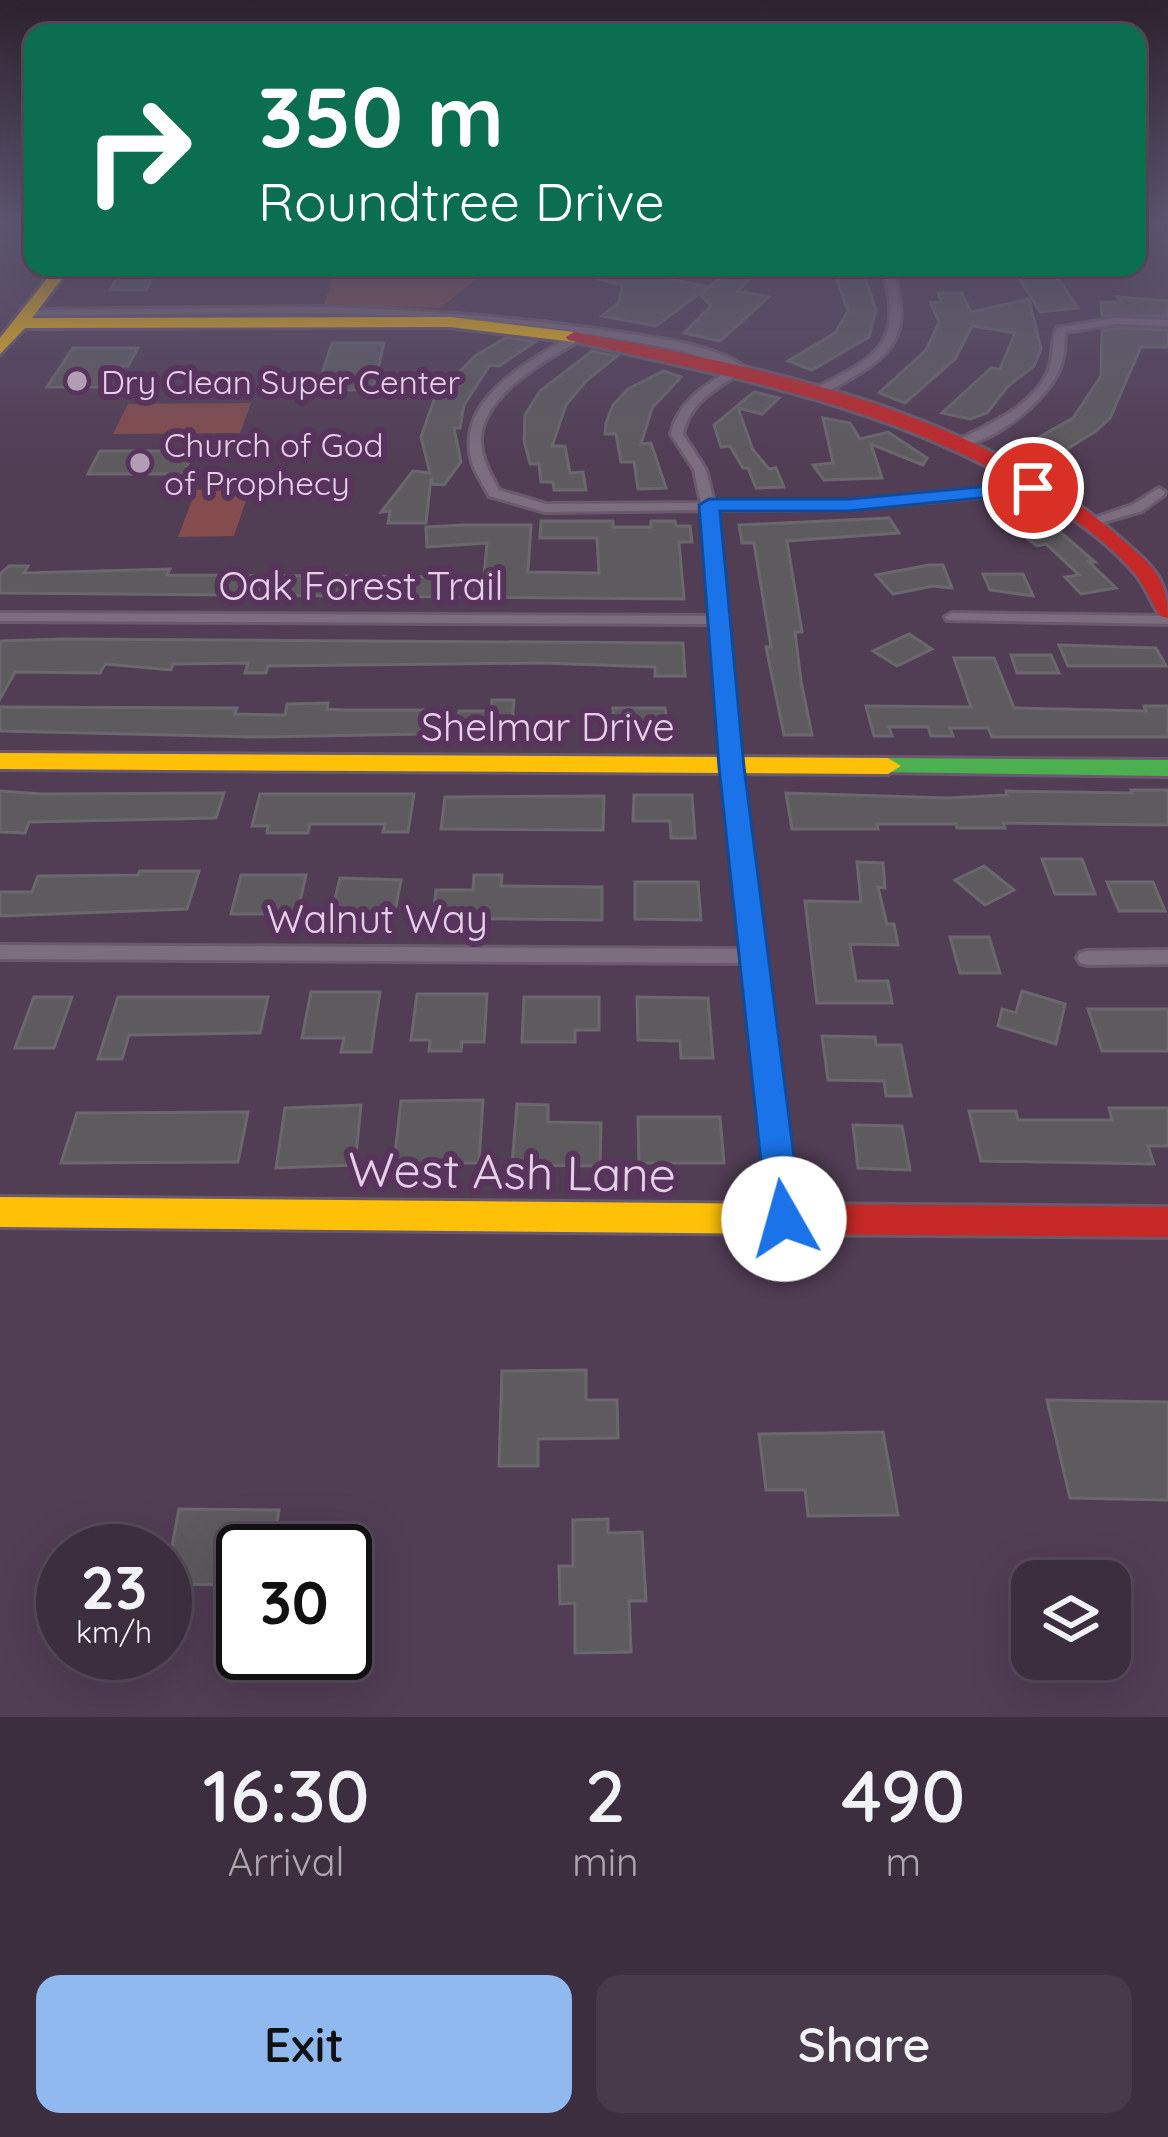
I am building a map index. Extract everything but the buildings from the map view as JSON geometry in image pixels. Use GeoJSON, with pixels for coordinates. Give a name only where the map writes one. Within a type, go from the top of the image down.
{"type":"FeatureCollection","features":[{"type":"Feature","properties":{"kind":"street"},"geometry":{"type":"LineString","coordinates":[[0,349],[34,305]]}},
{"type":"Feature","properties":{"kind":"street"},"geometry":{"type":"LineString","coordinates":[[814,393],[870,362],[893,336],[900,305]]}},
{"type":"Feature","properties":{"kind":"street"},"geometry":{"type":"LineString","coordinates":[[24,318],[453,318],[584,333],[740,368],[960,444],[1090,522],[1159,585],[1168,615],[952,617]]}},
{"type":"Feature","properties":{"kind":"street"},"geometry":{"type":"LineString","coordinates":[[960,444],[1002,423],[1046,387],[1060,354],[1057,339],[1061,330],[1116,321],[1168,323]]}},
{"type":"Feature","properties":{"kind":"street"},"geometry":{"type":"LineString","coordinates":[[584,333],[506,382],[481,412],[474,425],[477,452],[494,493],[544,508],[849,505],[1033,488]]}},
{"type":"Feature","properties":{"kind":"street"},"geometry":{"type":"LineString","coordinates":[[740,368],[694,400],[677,434],[700,470],[709,505],[732,767],[784,1219]]}},
{"type":"Feature","properties":{"kind":"street"},"geometry":{"type":"LineString","coordinates":[[1090,522],[1137,508],[1160,492]]}},
{"type":"Feature","properties":{"kind":"street","name":"Oak Forest Trail"},"geometry":{"type":"LineString","coordinates":[[0,616],[722,620]]}},
{"type":"Feature","properties":{"kind":"street","name":"Shelmar Drive"},"geometry":{"type":"LineString","coordinates":[[0,761],[1168,768]]}},
{"type":"Feature","properties":{"kind":"street","name":"Walnut Way"},"geometry":{"type":"LineString","coordinates":[[0,952],[754,956]]}},
{"type":"Feature","properties":{"kind":"street"},"geometry":{"type":"LineString","coordinates":[[1087,958],[1168,957]]}},
{"type":"Feature","properties":{"kind":"street","name":"West Ash Lane"},"geometry":{"type":"LineString","coordinates":[[0,1212],[1168,1222]]}},
{"type":"Feature","properties":{"kind":"shaded area"},"geometry":{"type":"Polygon","coordinates":[[[329,305],[445,305],[441,308],[329,305]]]}},
{"type":"Feature","properties":{"kind":"shaded area"},"geometry":{"type":"Polygon","coordinates":[[[251,403],[240,433],[113,434],[128,404],[251,403]]]}},
{"type":"Feature","properties":{"kind":"shaded area"},"geometry":{"type":"Polygon","coordinates":[[[250,489],[234,536],[178,537],[196,490],[250,489]]]}},
{"type":"Feature","properties":{"kind":"traffic: fast"},"geometry":{"type":"LineString","coordinates":[[888,766],[1168,768]]}},
{"type":"Feature","properties":{"kind":"traffic: slow"},"geometry":{"type":"LineString","coordinates":[[0,349],[34,305]]}},
{"type":"Feature","properties":{"kind":"traffic: slow"},"geometry":{"type":"LineString","coordinates":[[20,323],[450,322],[574,337]]}},
{"type":"Feature","properties":{"kind":"traffic: slow"},"geometry":{"type":"LineString","coordinates":[[0,761],[888,766]]}},
{"type":"Feature","properties":{"kind":"traffic: slow"},"geometry":{"type":"LineString","coordinates":[[0,1212],[779,1219]]}},
{"type":"Feature","properties":{"kind":"traffic: jam"},"geometry":{"type":"LineString","coordinates":[[574,337],[797,387],[950,441],[1021,476],[1084,517],[1143,570],[1168,611]]}},
{"type":"Feature","properties":{"kind":"traffic: jam"},"geometry":{"type":"LineString","coordinates":[[779,1219],[1168,1222]]}},
{"type":"Feature","properties":{"kind":"place","name":"Dry Clean Super Center"},"geometry":{"type":"Point","coordinates":[77,381]}},
{"type":"Feature","properties":{"kind":"place","name":"Church of God of Prophecy"},"geometry":{"type":"Point","coordinates":[140,463]}},
{"type":"Feature","properties":{"kind":"route"},"geometry":{"type":"LineString","coordinates":[[784,1219],[732,767],[709,505],[849,505],[1033,488]]}}]}
